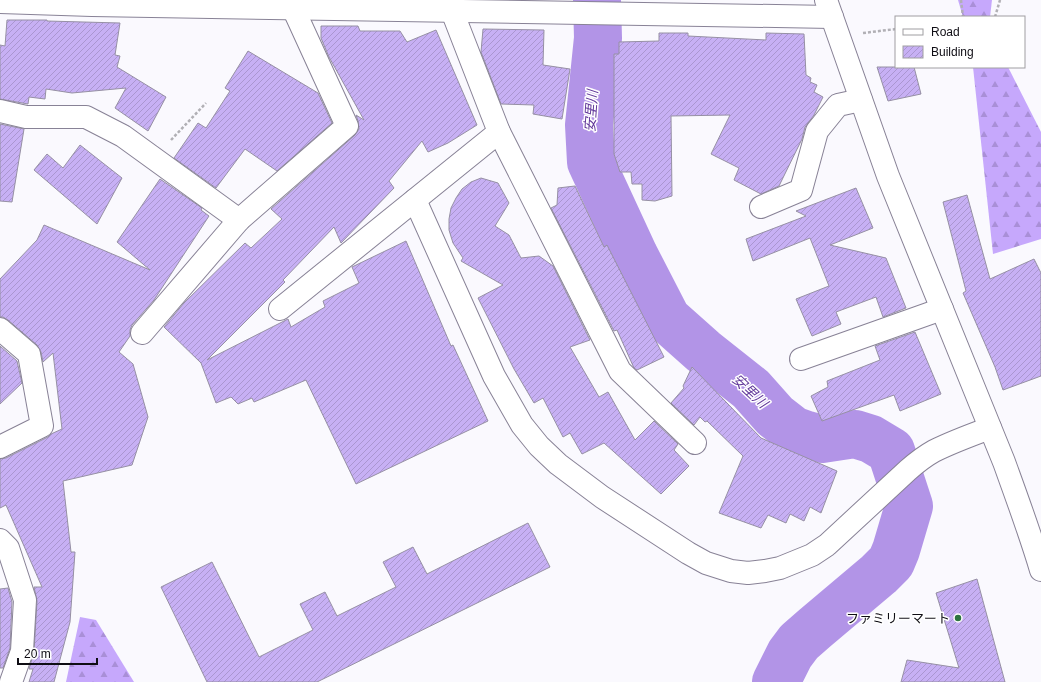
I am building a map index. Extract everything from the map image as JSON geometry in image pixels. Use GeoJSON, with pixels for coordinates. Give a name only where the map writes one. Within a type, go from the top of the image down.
{"type":"FeatureCollection","features":[{"type":"Feature","properties":{"kind":"street"},"geometry":{"type":"LineString","coordinates":[[0,2],[207,3],[293,8],[577,13],[829,8],[888,176],[1019,502],[1041,570]]}},
{"type":"Feature","properties":{"kind":"street"},"geometry":{"type":"LineString","coordinates":[[142,332],[239,220],[347,126],[293,8]]}},
{"type":"Feature","properties":{"kind":"street"},"geometry":{"type":"LineString","coordinates":[[452,11],[499,132],[620,371],[695,443]]}},
{"type":"Feature","properties":{"kind":"street"},"geometry":{"type":"LineString","coordinates":[[761,207],[801,190],[817,131],[838,105],[861,100]]}},
{"type":"Feature","properties":{"kind":"street"},"geometry":{"type":"LineString","coordinates":[[0,111],[26,117],[86,117],[123,136],[239,220]]}},
{"type":"Feature","properties":{"kind":"street"},"geometry":{"type":"LineString","coordinates":[[280,309],[499,132]]}},
{"type":"Feature","properties":{"kind":"street"},"geometry":{"type":"LineString","coordinates":[[416,200],[494,376],[522,425],[539,446],[558,464],[602,497],[688,553],[706,563],[730,571],[748,573],[780,568],[812,555],[827,544],[908,470],[933,451],[990,428]]}},
{"type":"Feature","properties":{"kind":"street"},"geometry":{"type":"LineString","coordinates":[[801,359],[942,309]]}},
{"type":"Feature","properties":{"kind":"street"},"geometry":{"type":"LineString","coordinates":[[0,329],[29,354],[42,426],[0,447]]}},
{"type":"Feature","properties":{"kind":"street"},"geometry":{"type":"LineString","coordinates":[[0,540],[8,548],[25,600],[22,651],[11,682]]}},
{"type":"Feature","properties":{"kind":"path"},"geometry":{"type":"LineString","coordinates":[[961,0],[963,16]]}},
{"type":"Feature","properties":{"kind":"path"},"geometry":{"type":"LineString","coordinates":[[995,16],[1000,0]]}},
{"type":"Feature","properties":{"kind":"path"},"geometry":{"type":"LineString","coordinates":[[860,33],[895,29]]}},
{"type":"Feature","properties":{"kind":"path"},"geometry":{"type":"LineString","coordinates":[[154,158],[206,103]]}},
{"type":"Feature","properties":{"kind":"green space"},"geometry":{"type":"Polygon","coordinates":[[[958,0],[992,0],[990,16],[963,16],[958,0]]]}},
{"type":"Feature","properties":{"kind":"green space"},"geometry":{"type":"Polygon","coordinates":[[[973,68],[1009,68],[1041,132],[1041,239],[993,254],[973,68]]]}},
{"type":"Feature","properties":{"kind":"green space"},"geometry":{"type":"Polygon","coordinates":[[[80,617],[96,620],[134,682],[66,682],[80,617]]]}},
{"type":"Feature","properties":{"kind":"building"},"geometry":{"type":"Polygon","coordinates":[[[7,20],[120,23],[115,55],[120,56],[117,67],[166,97],[148,131],[115,108],[126,88],[72,93],[46,89],[45,99],[29,97],[28,104],[0,99],[0,45],[5,46],[7,20]]]}},
{"type":"Feature","properties":{"kind":"building"},"geometry":{"type":"Polygon","coordinates":[[[321,26],[358,26],[360,31],[400,31],[407,42],[436,30],[477,125],[448,143],[428,152],[422,141],[389,181],[394,188],[341,243],[334,227],[283,280],[285,282],[207,360],[288,319],[291,327],[325,307],[323,301],[359,283],[352,267],[406,241],[451,346],[453,345],[488,421],[356,484],[306,380],[254,402],[252,398],[238,404],[231,397],[216,403],[201,363],[164,327],[184,303],[245,243],[251,248],[282,219],[271,209],[355,135],[359,129],[356,115],[364,120],[329,57],[321,38],[321,26]]]}},
{"type":"Feature","properties":{"kind":"building"},"geometry":{"type":"Polygon","coordinates":[[[483,29],[544,30],[543,65],[570,69],[562,119],[533,114],[534,105],[501,104],[481,52],[483,29]]]}},
{"type":"Feature","properties":{"kind":"building"},"geometry":{"type":"Polygon","coordinates":[[[659,33],[688,33],[688,36],[766,40],[766,33],[804,34],[806,75],[811,78],[810,82],[817,85],[814,92],[823,97],[814,115],[805,127],[802,139],[779,186],[761,194],[734,180],[739,168],[711,154],[730,115],[671,116],[672,196],[655,201],[642,200],[642,184],[632,184],[631,172],[620,172],[614,154],[614,54],[619,54],[619,42],[659,41],[659,33]]]}},
{"type":"Feature","properties":{"kind":"building"},"geometry":{"type":"Polygon","coordinates":[[[248,51],[318,93],[332,123],[277,171],[245,149],[216,188],[174,158],[198,123],[206,128],[230,91],[225,88],[248,51]]]}},
{"type":"Feature","properties":{"kind":"building"},"geometry":{"type":"Polygon","coordinates":[[[877,67],[914,68],[921,94],[888,101],[877,67]]]}},
{"type":"Feature","properties":{"kind":"building"},"geometry":{"type":"Polygon","coordinates":[[[0,124],[24,129],[12,202],[0,201],[0,124]]]}},
{"type":"Feature","properties":{"kind":"building"},"geometry":{"type":"Polygon","coordinates":[[[80,145],[122,178],[97,224],[34,170],[47,154],[63,168],[80,145]]]}},
{"type":"Feature","properties":{"kind":"building"},"geometry":{"type":"Polygon","coordinates":[[[481,178],[498,183],[509,203],[495,226],[509,235],[521,258],[539,256],[553,266],[590,340],[570,347],[599,397],[608,392],[635,440],[654,421],[678,444],[674,450],[689,466],[661,494],[604,443],[582,454],[570,433],[563,437],[543,398],[534,403],[514,369],[478,298],[503,285],[461,261],[463,258],[453,243],[449,230],[451,208],[456,198],[462,189],[471,182],[481,178]]]}},
{"type":"Feature","properties":{"kind":"building"},"geometry":{"type":"Polygon","coordinates":[[[160,179],[202,208],[201,210],[209,216],[154,300],[132,325],[130,336],[119,352],[133,364],[148,417],[132,465],[63,481],[71,552],[75,552],[70,622],[54,682],[29,682],[33,669],[29,669],[34,652],[37,601],[34,587],[42,587],[6,505],[0,508],[0,459],[6,458],[62,429],[53,353],[43,362],[41,352],[37,345],[8,320],[0,317],[0,279],[37,240],[44,225],[150,270],[117,242],[160,179]]]}},
{"type":"Feature","properties":{"kind":"building"},"geometry":{"type":"Polygon","coordinates":[[[575,186],[604,247],[607,245],[664,357],[637,370],[634,368],[617,330],[614,331],[551,208],[557,205],[558,188],[575,186]]]}},
{"type":"Feature","properties":{"kind":"building"},"geometry":{"type":"Polygon","coordinates":[[[856,188],[873,228],[830,245],[886,258],[906,308],[883,317],[876,297],[836,312],[841,324],[812,336],[796,299],[829,286],[810,238],[753,261],[746,239],[806,216],[796,211],[856,188]]]}},
{"type":"Feature","properties":{"kind":"building"},"geometry":{"type":"Polygon","coordinates":[[[967,195],[990,279],[1034,259],[1041,273],[1041,376],[1003,390],[995,367],[963,293],[966,291],[943,202],[967,195]]]}},
{"type":"Feature","properties":{"kind":"building"},"geometry":{"type":"Polygon","coordinates":[[[915,332],[941,394],[900,411],[894,395],[822,421],[811,396],[828,387],[827,381],[880,360],[875,346],[915,332]]]}},
{"type":"Feature","properties":{"kind":"building"},"geometry":{"type":"Polygon","coordinates":[[[0,346],[17,361],[22,383],[0,404],[0,346]]]}},
{"type":"Feature","properties":{"kind":"building"},"geometry":{"type":"Polygon","coordinates":[[[692,367],[761,438],[837,471],[821,513],[810,507],[804,521],[790,514],[786,523],[768,515],[761,528],[719,513],[743,456],[707,421],[705,422],[700,417],[694,425],[671,403],[684,388],[683,386],[692,367]]]}},
{"type":"Feature","properties":{"kind":"building"},"geometry":{"type":"Polygon","coordinates":[[[528,523],[550,567],[317,682],[207,682],[161,587],[212,562],[259,657],[313,630],[300,604],[325,592],[337,616],[396,587],[383,562],[413,547],[427,574],[528,523]]]}},
{"type":"Feature","properties":{"kind":"building"},"geometry":{"type":"Polygon","coordinates":[[[977,579],[1005,682],[901,682],[907,660],[959,668],[936,593],[977,579]]]}},
{"type":"Feature","properties":{"kind":"building"},"geometry":{"type":"Polygon","coordinates":[[[8,588],[12,602],[10,648],[3,668],[0,668],[0,589],[8,588]]]}},
{"type":"Feature","properties":{"kind":"waterway","name":"安里川"},"geometry":{"type":"LineString","coordinates":[[597,0],[598,38],[589,125],[591,162],[634,255],[667,319],[703,351],[751,389],[775,416],[793,430],[822,439],[855,434],[871,439],[891,451],[909,506],[891,562],[799,642],[790,654],[776,682]]}},
{"type":"Feature","properties":{"kind":"place","name":"ファミリーマート"},"geometry":{"type":"Point","coordinates":[958,618]}}]}
